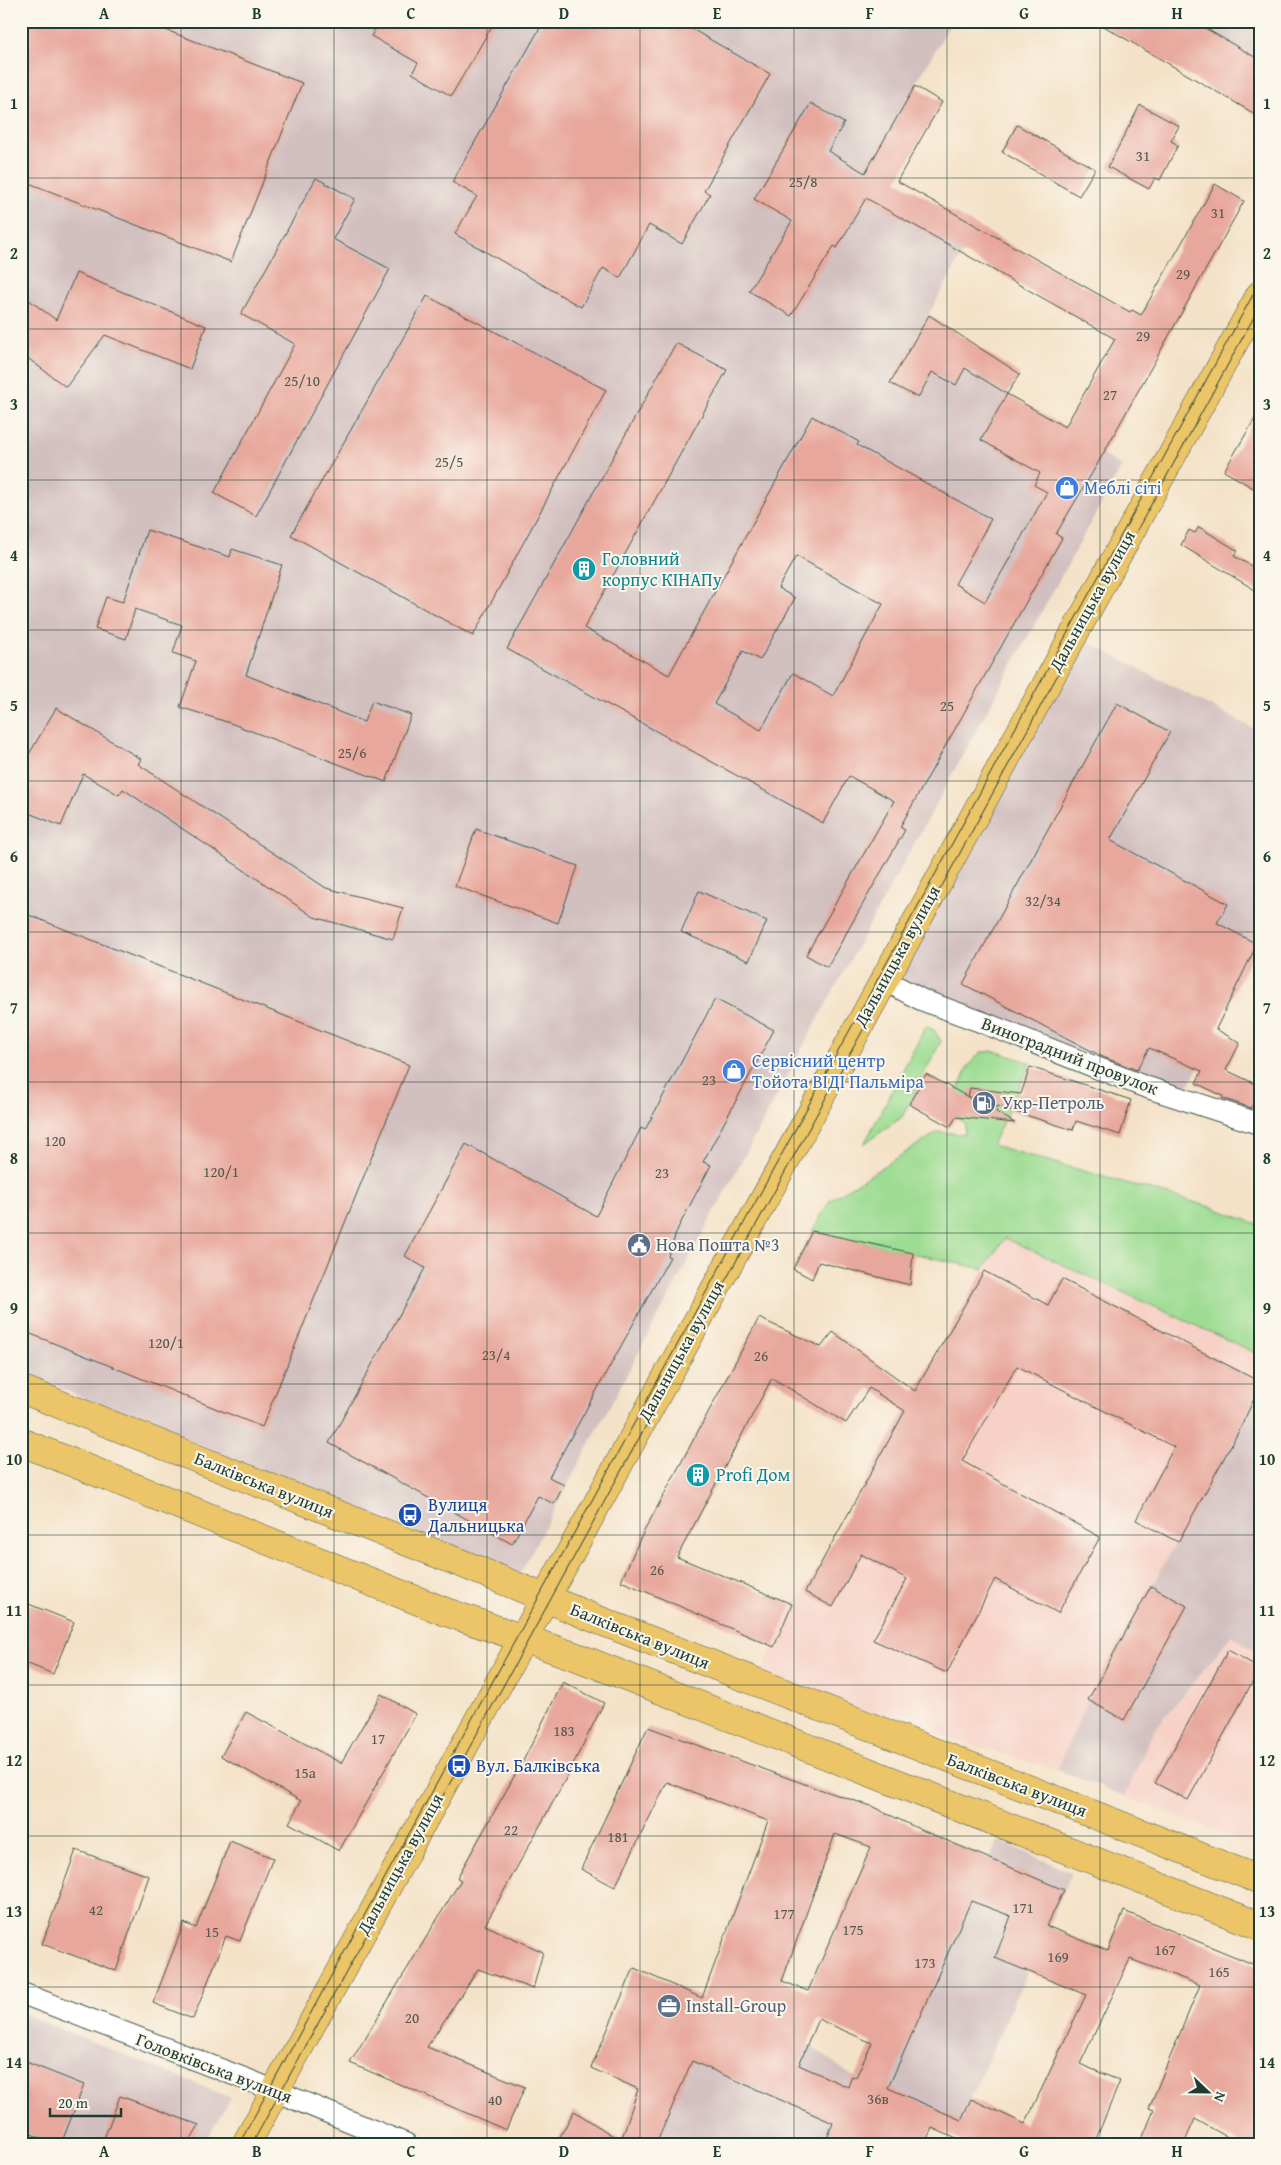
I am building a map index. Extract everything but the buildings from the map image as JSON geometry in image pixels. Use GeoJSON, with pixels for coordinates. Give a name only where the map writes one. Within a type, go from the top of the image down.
{"type":"FeatureCollection","features":[{"type":"Feature","properties":{"kind":"main road","name":"Дальницька вулиця"},"geometry":{"type":"LineString","coordinates":[[246,2144],[1260,295]]}},
{"type":"Feature","properties":{"kind":"main road","name":"Балківська вулиця"},"geometry":{"type":"LineString","coordinates":[[21,1389],[463,1564],[545,1599],[1260,1880]]}},
{"type":"Feature","properties":{"kind":"main road"},"geometry":{"type":"LineString","coordinates":[[21,1442],[446,1612],[576,1657],[1260,1926]]}},
{"type":"Feature","properties":{"kind":"street","name":"Виноградний провулок"},"geometry":{"type":"LineString","coordinates":[[884,980],[922,1000],[988,1024],[1143,1086],[1260,1124]]}},
{"type":"Feature","properties":{"kind":"street","name":"Головківська вулиця"},"geometry":{"type":"LineString","coordinates":[[21,1993],[275,2091],[406,2144]]}},
{"type":"Feature","properties":{"kind":"shaded area"},"geometry":{"type":"Polygon","coordinates":[[[21,21],[952,21],[855,190],[963,253],[915,339],[1046,417],[1062,433],[1122,466],[839,980],[519,1575],[21,1372],[21,21]]]}},
{"type":"Feature","properties":{"kind":"shaded area"},"geometry":{"type":"Polygon","coordinates":[[[1193,21],[1260,21],[1260,60],[1193,21]]]}},
{"type":"Feature","properties":{"kind":"shaded area"},"geometry":{"type":"Polygon","coordinates":[[[1081,638],[1260,732],[1260,938],[1184,1096],[891,981],[1081,638]]]}},
{"type":"Feature","properties":{"kind":"shaded area"},"geometry":{"type":"Polygon","coordinates":[[[1005,1238],[1260,1355],[1260,1387],[1227,1452],[1088,1700],[1057,1770],[758,1680],[792,1605],[807,1588],[983,1269],[1005,1238]]]}},
{"type":"Feature","properties":{"kind":"shaded area"},"geometry":{"type":"Polygon","coordinates":[[[1260,1387],[1260,1654],[1231,1636],[1153,1732],[1125,1796],[1057,1770],[1088,1700],[1227,1452],[1260,1387]]]}},
{"type":"Feature","properties":{"kind":"shaded area"},"geometry":{"type":"Polygon","coordinates":[[[1232,1636],[1260,1654],[1260,1848],[1125,1796],[1153,1732],[1232,1636]]]}},
{"type":"Feature","properties":{"kind":"shaded area"},"geometry":{"type":"Polygon","coordinates":[[[998,1840],[1072,1873],[961,2120],[939,2111],[925,2144],[656,2144],[665,2124],[664,2100],[591,2068],[634,1968],[808,2044],[852,2076],[888,2087],[998,1840]]]}},
{"type":"Feature","properties":{"kind":"shaded area"},"geometry":{"type":"Polygon","coordinates":[[[21,2013],[231,2098],[203,2144],[21,2144],[21,2013]]]}},
{"type":"Feature","properties":{"kind":"green space"},"geometry":{"type":"Polygon","coordinates":[[[926,1026],[934,1030],[941,1041],[902,1117],[864,1144],[926,1026]]]}},
{"type":"Feature","properties":{"kind":"green space"},"geometry":{"type":"Polygon","coordinates":[[[995,1051],[1031,1063],[992,1145],[1211,1207],[1260,1225],[1260,1355],[1005,1238],[983,1269],[812,1231],[830,1200],[938,1132],[964,1134],[965,1124],[948,1111],[969,1065],[981,1052],[995,1051]]]}},
{"type":"Feature","properties":{"kind":"tram line"},"geometry":{"type":"LineString","coordinates":[[239,2144],[1260,282]]}},
{"type":"Feature","properties":{"kind":"tram line"},"geometry":{"type":"LineString","coordinates":[[252,2144],[1260,306]]}},
{"type":"Feature","properties":{"kind":"place","name":"Меблі сіті"},"geometry":{"type":"Point","coordinates":[1067,488]}},
{"type":"Feature","properties":{"kind":"place","name":"Головний корпус КІНАПу"},"geometry":{"type":"Point","coordinates":[584,569]}},
{"type":"Feature","properties":{"kind":"place","name":"Сервісний центр Тойота ВІДІ Пальміра"},"geometry":{"type":"Point","coordinates":[734,1071]}},
{"type":"Feature","properties":{"kind":"place","name":"Укр-Петроль"},"geometry":{"type":"Point","coordinates":[984,1103]}},
{"type":"Feature","properties":{"kind":"place","name":"Нова Пошта №3"},"geometry":{"type":"Point","coordinates":[639,1245]}},
{"type":"Feature","properties":{"kind":"place","name":"Profi Дом"},"geometry":{"type":"Point","coordinates":[698,1475]}},
{"type":"Feature","properties":{"kind":"place","name":"Вулиця Дальницька"},"geometry":{"type":"Point","coordinates":[410,1515]}},
{"type":"Feature","properties":{"kind":"place","name":"Вул. Балківська"},"geometry":{"type":"Point","coordinates":[459,1766]}},
{"type":"Feature","properties":{"kind":"place","name":"Install-Group"},"geometry":{"type":"Point","coordinates":[669,2006]}}]}
